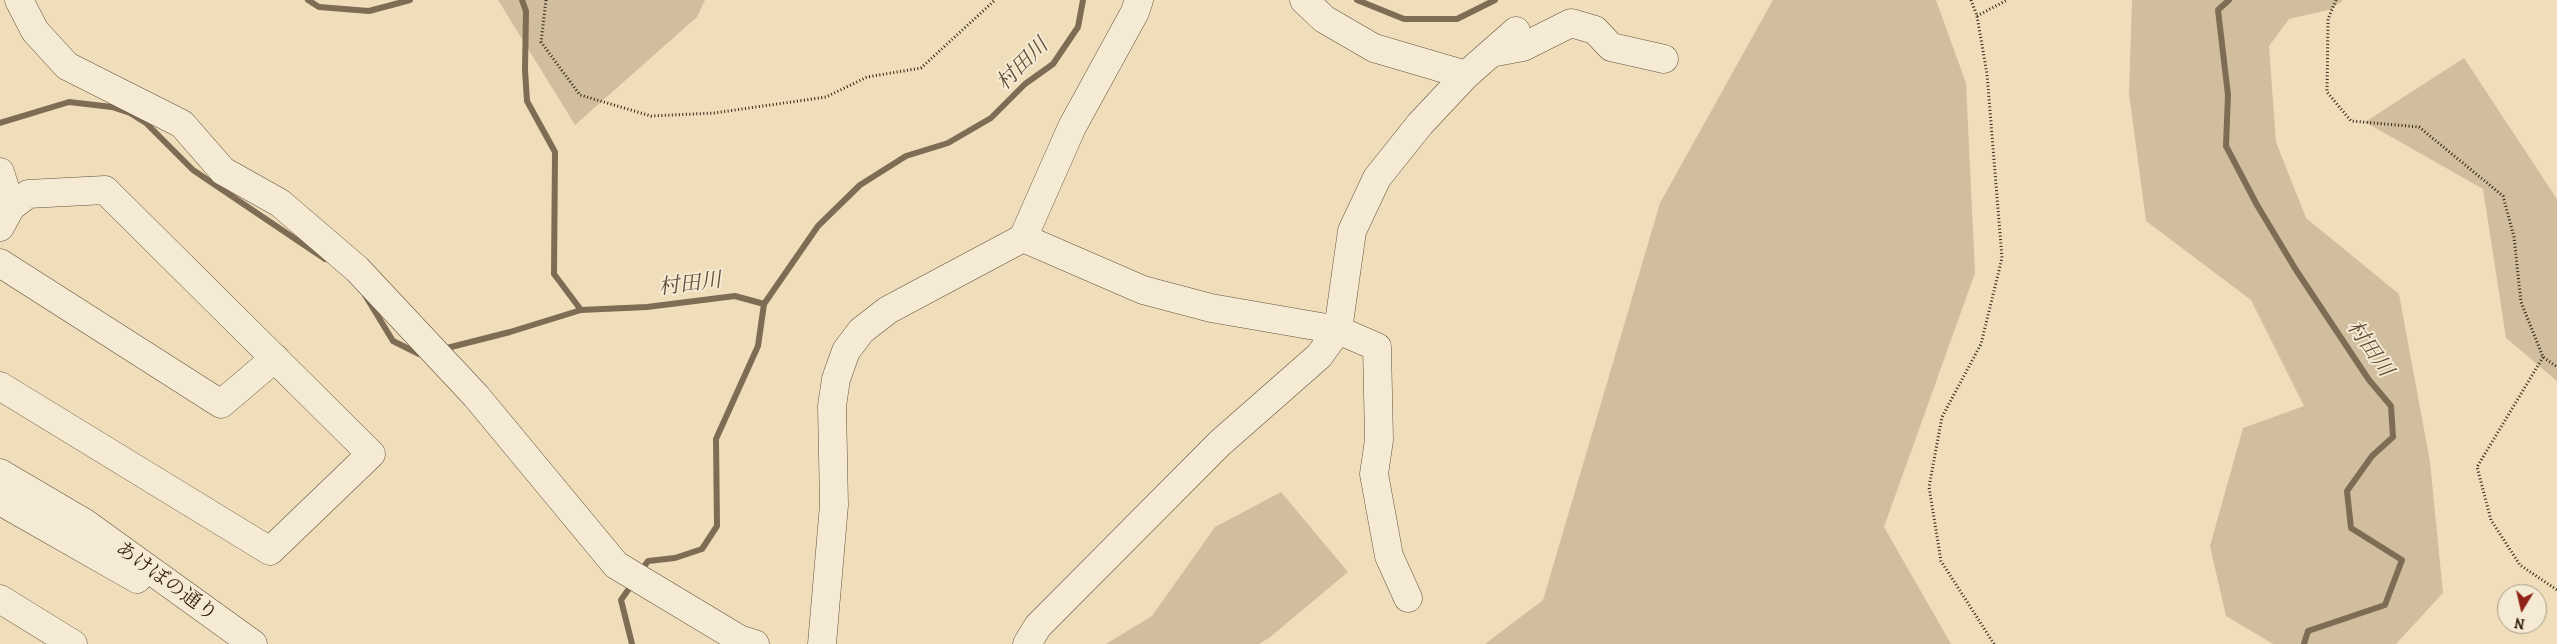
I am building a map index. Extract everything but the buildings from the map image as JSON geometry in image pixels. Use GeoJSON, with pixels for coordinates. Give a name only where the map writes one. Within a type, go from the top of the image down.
{"type":"FeatureCollection","features":[{"type":"Feature","properties":{"kind":"street"},"geometry":{"type":"LineString","coordinates":[[19,0],[34,31],[67,66],[182,124],[223,171],[280,203],[357,269],[476,396],[616,565],[739,639],[755,644]]}},
{"type":"Feature","properties":{"kind":"street"},"geometry":{"type":"LineString","coordinates":[[822,644],[834,505],[832,406],[836,379],[846,351],[861,331],[888,310],[1023,238],[1072,127],[1135,12],[1139,0]]}},
{"type":"Feature","properties":{"kind":"street"},"geometry":{"type":"LineString","coordinates":[[1304,0],[1324,19],[1374,48],[1466,75]]}},
{"type":"Feature","properties":{"kind":"street"},"geometry":{"type":"LineString","coordinates":[[1492,52],[1523,47],[1571,23],[1595,30],[1611,47],[1664,59]]}},
{"type":"Feature","properties":{"kind":"street"},"geometry":{"type":"LineString","coordinates":[[1027,644],[1038,626],[1220,443],[1319,356],[1338,330],[1352,231],[1376,178],[1420,124],[1466,75],[1516,31]]}},
{"type":"Feature","properties":{"kind":"street"},"geometry":{"type":"LineString","coordinates":[[0,172],[6,217]]}},
{"type":"Feature","properties":{"kind":"street"},"geometry":{"type":"LineString","coordinates":[[0,386],[270,551],[371,454],[105,190],[28,194],[6,217]]}},
{"type":"Feature","properties":{"kind":"street"},"geometry":{"type":"LineString","coordinates":[[1023,238],[1143,290],[1211,308],[1338,330],[1377,347],[1379,440],[1374,474],[1389,556],[1408,598]]}},
{"type":"Feature","properties":{"kind":"street"},"geometry":{"type":"LineString","coordinates":[[0,263],[221,404],[275,358]]}},
{"type":"Feature","properties":{"kind":"street","name":"あけぼの通り"},"geometry":{"type":"LineString","coordinates":[[0,473],[85,523],[249,642]]}},
{"type":"Feature","properties":{"kind":"street","name":"あけぼの通り"},"geometry":{"type":"LineString","coordinates":[[0,501],[249,642]]}},
{"type":"Feature","properties":{"kind":"street"},"geometry":{"type":"LineString","coordinates":[[0,599],[73,644]]}},
{"type":"Feature","properties":{"kind":"path"},"geometry":{"type":"LineString","coordinates":[[546,0],[541,42],[580,95],[651,116],[714,113],[826,97],[867,77],[921,68],[995,0]]}},
{"type":"Feature","properties":{"kind":"path"},"geometry":{"type":"LineString","coordinates":[[1971,0],[1976,16],[1987,74],[2002,258],[1981,344],[1942,418],[1930,487],[1941,561],[1994,644]]}},
{"type":"Feature","properties":{"kind":"path"},"geometry":{"type":"LineString","coordinates":[[1976,16],[2007,0]]}},
{"type":"Feature","properties":{"kind":"path"},"geometry":{"type":"LineString","coordinates":[[2336,0],[2328,19],[2327,92],[2351,121],[2420,127],[2502,196],[2514,237],[2521,302],[2543,357],[2557,367]]}},
{"type":"Feature","properties":{"kind":"path"},"geometry":{"type":"LineString","coordinates":[[2543,357],[2477,467],[2491,520],[2515,557],[2520,564],[2557,590]]}},
{"type":"Feature","properties":{"kind":"shaded area"},"geometry":{"type":"Polygon","coordinates":[[[498,0],[705,0],[697,17],[575,125],[498,0]]]}},
{"type":"Feature","properties":{"kind":"shaded area"},"geometry":{"type":"Polygon","coordinates":[[[1773,0],[1936,0],[1966,83],[1975,273],[1884,527],[1951,644],[1485,644],[1543,600],[1660,203],[1773,0]]]}},
{"type":"Feature","properties":{"kind":"shaded area"},"geometry":{"type":"Polygon","coordinates":[[[2132,0],[2343,0],[2332,9],[2289,19],[2269,46],[2276,142],[2306,218],[2399,294],[2430,462],[2443,593],[2396,644],[2273,644],[2226,616],[2210,546],[2243,428],[2304,406],[2251,300],[2146,221],[2129,94],[2132,0]]]}},
{"type":"Feature","properties":{"kind":"shaded area"},"geometry":{"type":"Polygon","coordinates":[[[2464,58],[2557,199],[2557,381],[2506,338],[2483,189],[2365,122],[2464,58]]]}},
{"type":"Feature","properties":{"kind":"shaded area"},"geometry":{"type":"Polygon","coordinates":[[[1281,492],[1348,572],[1269,638],[1259,644],[1106,644],[1152,616],[1215,527],[1281,492]]]}},
{"type":"Feature","properties":{"kind":"waterway","name":"村田川"},"geometry":{"type":"LineString","coordinates":[[308,0],[319,7],[369,11],[410,0]]}},
{"type":"Feature","properties":{"kind":"waterway","name":"村田川"},"geometry":{"type":"LineString","coordinates":[[522,0],[526,11],[525,70],[527,101],[555,152],[554,274],[581,310]]}},
{"type":"Feature","properties":{"kind":"waterway","name":"村田川"},"geometry":{"type":"LineString","coordinates":[[640,572],[648,561],[675,558],[702,549],[717,526],[716,439],[758,346],[764,304],[818,226],[860,185],[906,156],[948,143],[991,118],[1025,84],[1053,64],[1078,27],[1083,0]]}},
{"type":"Feature","properties":{"kind":"waterway","name":"村田川"},"geometry":{"type":"LineString","coordinates":[[1357,0],[1404,19],[1457,19],[1495,0]]}},
{"type":"Feature","properties":{"kind":"waterway","name":"村田川"},"geometry":{"type":"LineString","coordinates":[[2229,0],[2218,10],[2228,95],[2226,146],[2257,205],[2296,270],[2369,380],[2391,406],[2393,437],[2372,456],[2347,491],[2351,528],[2402,560],[2385,605],[2308,631],[2304,644]]}},
{"type":"Feature","properties":{"kind":"waterway"},"geometry":{"type":"LineString","coordinates":[[0,123],[69,102],[112,107],[130,113],[146,123],[193,170],[325,259]]}},
{"type":"Feature","properties":{"kind":"waterway"},"geometry":{"type":"LineString","coordinates":[[365,295],[393,341],[419,354],[426,353]]}},
{"type":"Feature","properties":{"kind":"waterway","name":"村田川"},"geometry":{"type":"LineString","coordinates":[[443,349],[510,332],[581,310],[647,307],[735,296],[764,304]]}},
{"type":"Feature","properties":{"kind":"waterway"},"geometry":{"type":"LineString","coordinates":[[632,644],[621,600],[633,583]]}}]}
